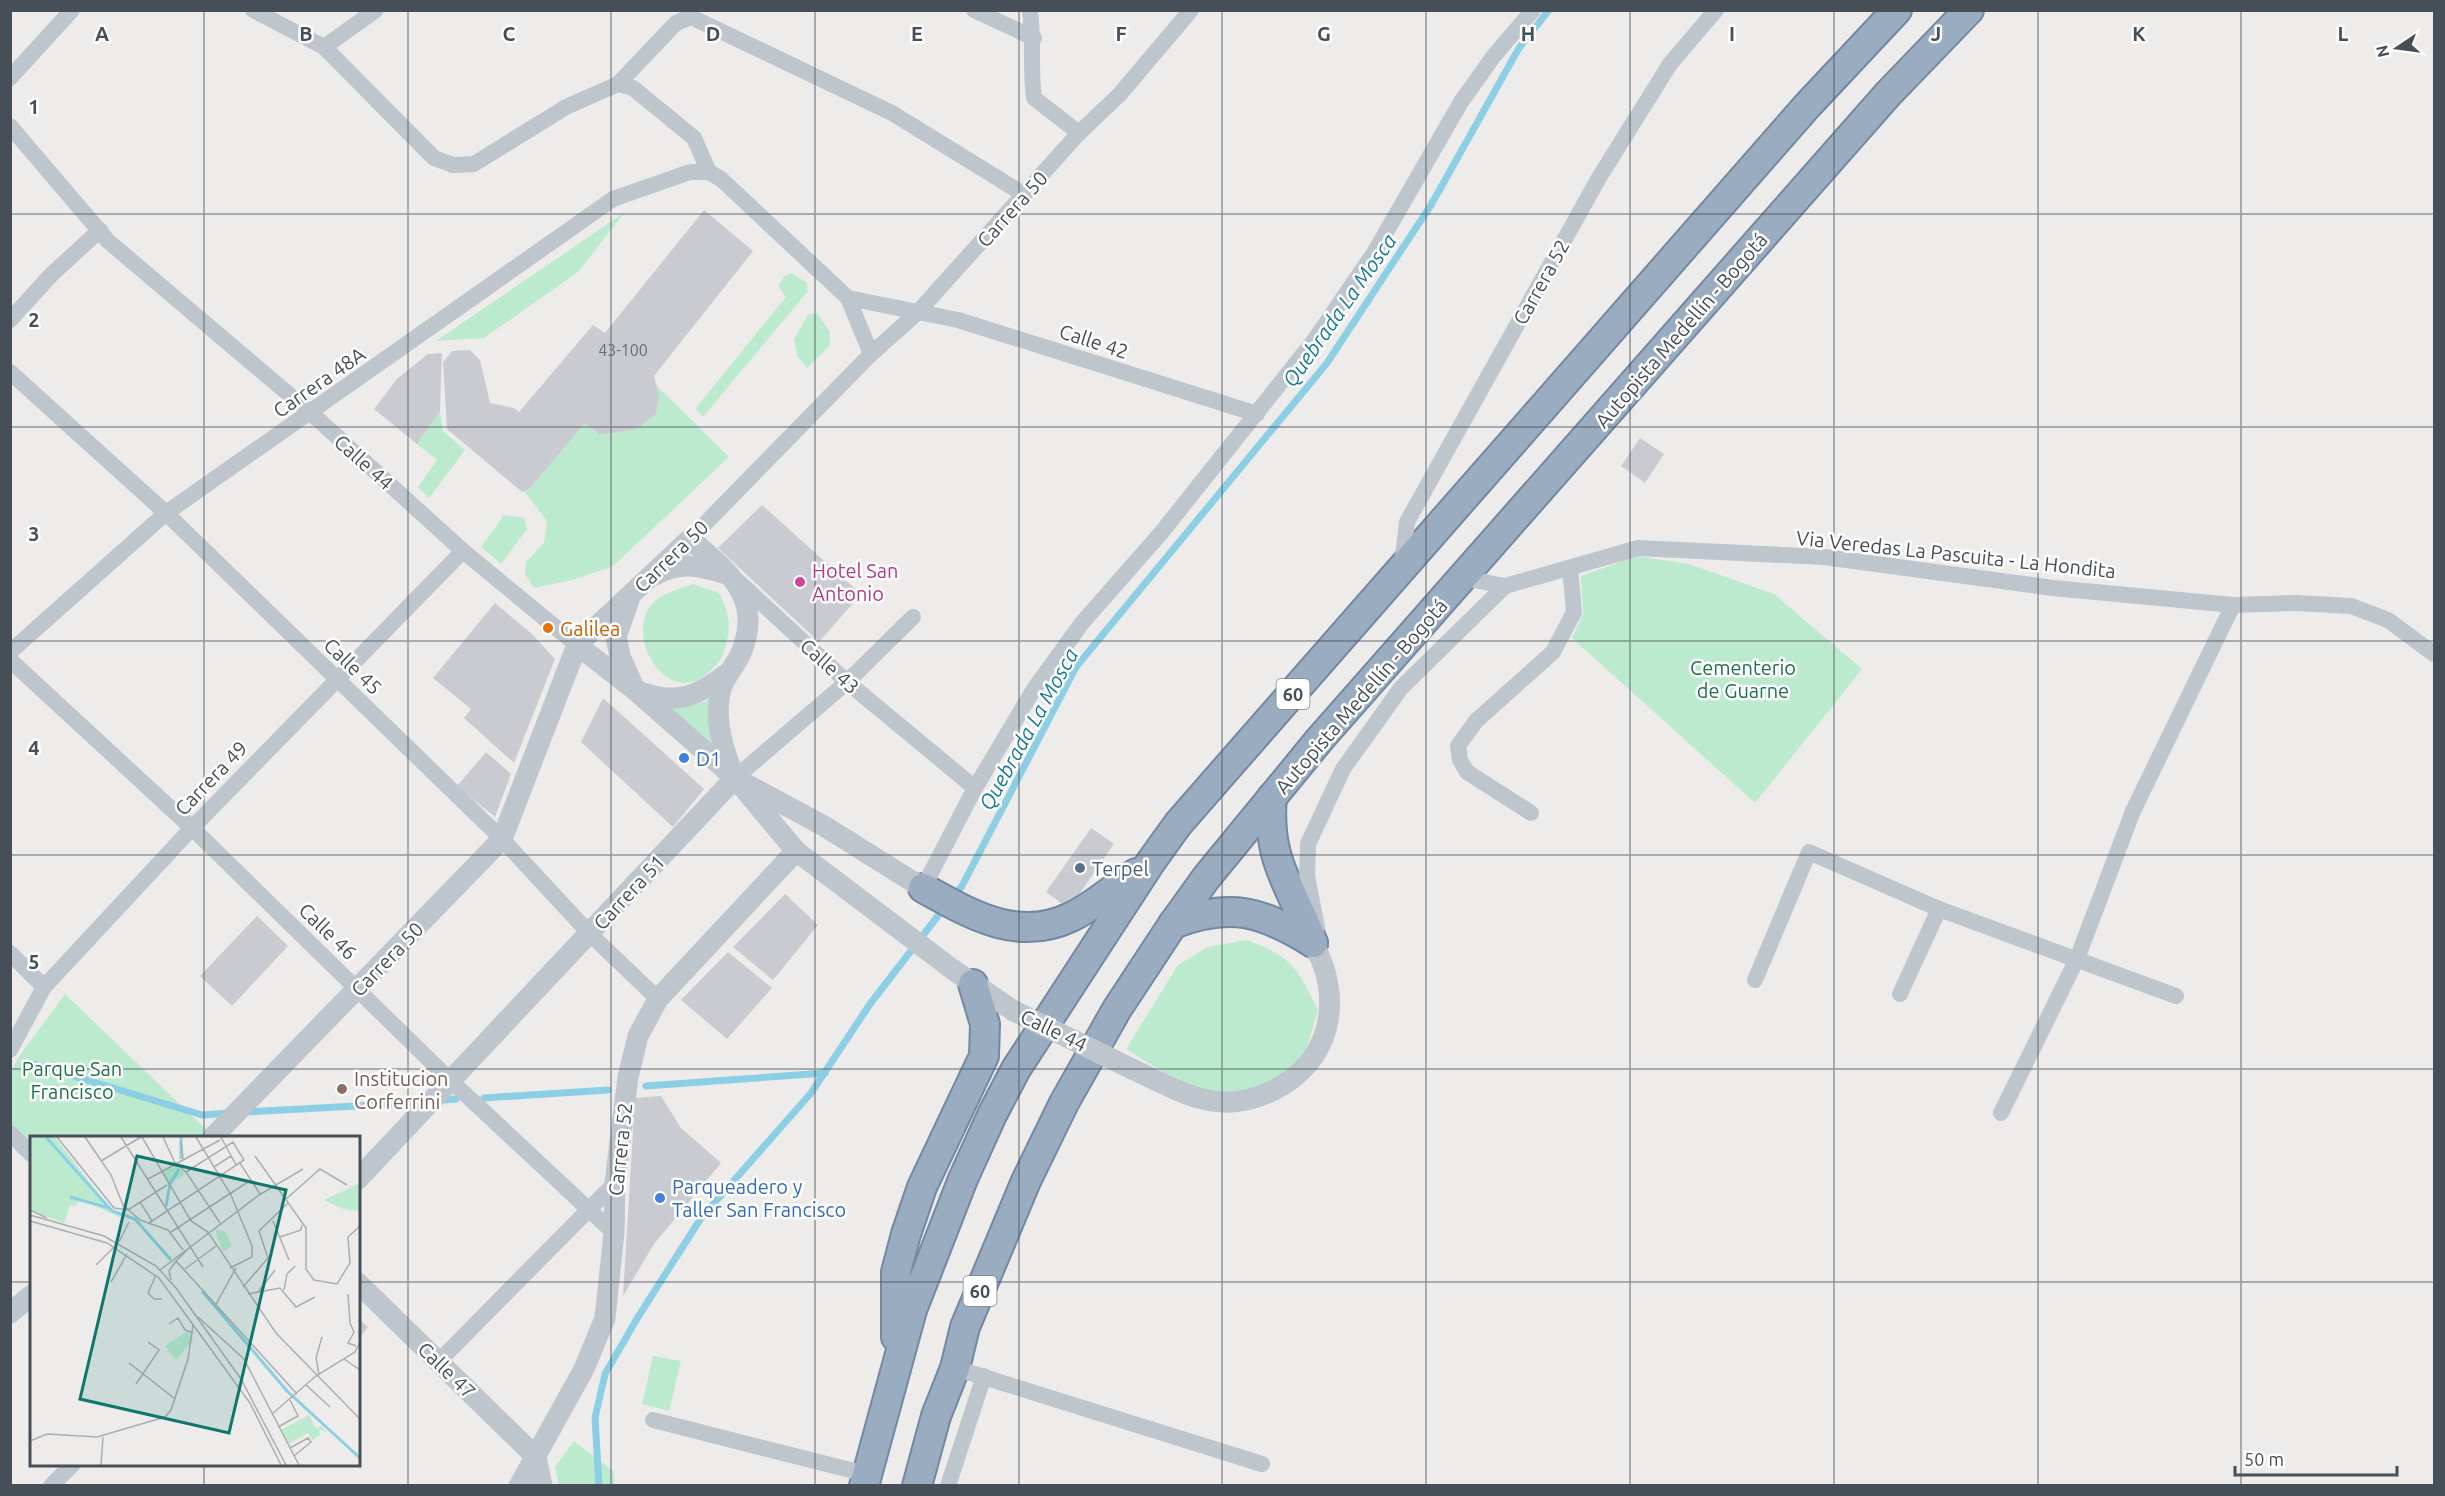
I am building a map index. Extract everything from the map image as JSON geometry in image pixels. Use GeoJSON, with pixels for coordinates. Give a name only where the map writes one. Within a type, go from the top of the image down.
{"type":"FeatureCollection","features":[{"type":"Feature","properties":{"kind":"highway","name":"60"},"geometry":{"type":"LineString","coordinates":[[865,1480],[912,1310],[939,1238],[992,1115],[1016,1069],[1150,863],[1186,815],[1807,106],[1897,10]]}},
{"type":"Feature","properties":{"kind":"highway","name":"Autopista Medellín - Bogotá"},"geometry":{"type":"LineString","coordinates":[[917,1485],[936,1416],[955,1368],[965,1327],[1026,1181],[1059,1113],[1117,1009],[1173,924],[1206,878],[1320,739],[1888,94],[1969,10]]}},
{"type":"Feature","properties":{"kind":"highway"},"geometry":{"type":"LineString","coordinates":[[1272,797],[1270,819],[1273,851],[1318,952]]}},
{"type":"Feature","properties":{"kind":"highway"},"geometry":{"type":"LineString","coordinates":[[928,891],[985,920],[1005,927],[1026,929],[1049,926],[1072,916],[1150,863]]}},
{"type":"Feature","properties":{"kind":"highway"},"geometry":{"type":"LineString","coordinates":[[1173,924],[1211,911],[1232,910],[1251,914],[1289,928],[1318,952]]}},
{"type":"Feature","properties":{"kind":"highway"},"geometry":{"type":"LineString","coordinates":[[898,1360],[894,1309],[896,1272],[906,1234],[922,1187],[984,1056],[985,1024],[963,977]]}},
{"type":"Feature","properties":{"kind":"street"},"geometry":{"type":"LineString","coordinates":[[10,78],[72,10]]}},
{"type":"Feature","properties":{"kind":"street"},"geometry":{"type":"LineString","coordinates":[[253,10],[324,47],[434,158],[453,165],[474,164],[567,107],[618,84],[676,23],[692,17],[892,113],[1025,195]]}},
{"type":"Feature","properties":{"kind":"street"},"geometry":{"type":"LineString","coordinates":[[324,47],[376,10]]}},
{"type":"Feature","properties":{"kind":"street"},"geometry":{"type":"LineString","coordinates":[[974,10],[1034,38]]}},
{"type":"Feature","properties":{"kind":"street"},"geometry":{"type":"LineString","coordinates":[[1030,10],[1034,38],[1032,81],[1034,98],[1079,133]]}},
{"type":"Feature","properties":{"kind":"street","name":"Carrera 50"},"geometry":{"type":"LineString","coordinates":[[218,1132],[502,839],[577,645],[690,539],[871,354],[917,313],[1079,133],[1120,94],[1191,10]]}},
{"type":"Feature","properties":{"kind":"street"},"geometry":{"type":"LineString","coordinates":[[928,891],[975,788],[1034,689],[1082,623],[1161,532],[1313,342],[1374,254],[1461,102],[1493,57],[1533,10]]}},
{"type":"Feature","properties":{"kind":"street","name":"Carrera 52"},"geometry":{"type":"LineString","coordinates":[[1401,571],[1407,522],[1600,176],[1670,64],[1716,10]]}},
{"type":"Feature","properties":{"kind":"street"},"geometry":{"type":"LineString","coordinates":[[618,84],[633,88],[694,138],[709,172],[721,179],[848,298],[871,354]]}},
{"type":"Feature","properties":{"kind":"street","name":"Calle 44"},"geometry":{"type":"LineString","coordinates":[[10,126],[108,240],[311,414],[463,551],[635,690],[735,778],[796,851],[963,977],[1014,1011],[1197,1098],[1223,1102],[1245,1100],[1281,1086],[1309,1065],[1326,1030],[1330,997],[1318,952]]}},
{"type":"Feature","properties":{"kind":"street","name":"Carrera 48A"},"geometry":{"type":"LineString","coordinates":[[10,652],[166,513],[311,414],[614,200],[690,172],[709,172]]}},
{"type":"Feature","properties":{"kind":"street"},"geometry":{"type":"LineString","coordinates":[[10,320],[51,275],[100,230]]}},
{"type":"Feature","properties":{"kind":"street","name":"Calle 42"},"geometry":{"type":"LineString","coordinates":[[848,298],[980,327],[1257,414]]}},
{"type":"Feature","properties":{"kind":"street","name":"Calle 45"},"geometry":{"type":"LineString","coordinates":[[10,372],[166,513],[502,839],[590,934],[658,999]]}},
{"type":"Feature","properties":{"kind":"street","name":"Calle 43"},"geometry":{"type":"LineString","coordinates":[[690,539],[847,682],[975,788]]}},
{"type":"Feature","properties":{"kind":"street","name":"Via Veredas La Pascuita - La Hondita"},"geometry":{"type":"LineString","coordinates":[[1464,578],[1505,585],[1638,548],[1824,557],[2053,588],[2233,605],[2295,603],[2351,606],[2388,620],[2434,654]]}},
{"type":"Feature","properties":{"kind":"street","name":"Carrera 49"},"geometry":{"type":"LineString","coordinates":[[14,1043],[44,987],[192,828],[463,551]]}},
{"type":"Feature","properties":{"kind":"street"},"geometry":{"type":"LineString","coordinates":[[726,675],[705,690],[682,698],[657,699],[635,690],[620,656],[616,637],[637,589],[669,568],[696,564],[732,576],[748,607],[748,632],[740,655],[726,675],[720,694],[719,718],[725,754],[735,778]]}},
{"type":"Feature","properties":{"kind":"street"},"geometry":{"type":"LineString","coordinates":[[1531,813],[1467,772],[1460,760],[1458,746],[1476,721],[1553,652],[1574,612],[1570,568]]}},
{"type":"Feature","properties":{"kind":"street"},"geometry":{"type":"LineString","coordinates":[[1318,952],[1307,876],[1308,843],[1338,780],[1401,688],[1505,585]]}},
{"type":"Feature","properties":{"kind":"street"},"geometry":{"type":"LineString","coordinates":[[2001,1113],[2077,959],[2133,811],[2233,605]]}},
{"type":"Feature","properties":{"kind":"street","name":"Carrera 51"},"geometry":{"type":"LineString","coordinates":[[360,1177],[735,778],[847,682],[913,617]]}},
{"type":"Feature","properties":{"kind":"street","name":"Calle 46"},"geometry":{"type":"LineString","coordinates":[[10,660],[192,828],[450,1080],[614,1233]]}},
{"type":"Feature","properties":{"kind":"street","name":"Calle 44"},"geometry":{"type":"LineString","coordinates":[[735,778],[825,826],[928,891]]}},
{"type":"Feature","properties":{"kind":"street","name":"Carrera 52"},"geometry":{"type":"LineString","coordinates":[[519,1485],[584,1370],[605,1318],[614,1233],[615,1183],[631,1067],[638,1036],[658,999],[796,851]]}},
{"type":"Feature","properties":{"kind":"street"},"geometry":{"type":"LineString","coordinates":[[1755,980],[1809,852],[1939,909],[2176,996]]}},
{"type":"Feature","properties":{"kind":"street"},"geometry":{"type":"LineString","coordinates":[[1900,993],[1939,909]]}},
{"type":"Feature","properties":{"kind":"street"},"geometry":{"type":"LineString","coordinates":[[10,953],[44,987]]}},
{"type":"Feature","properties":{"kind":"street"},"geometry":{"type":"LineString","coordinates":[[10,1133],[30,1153]]}},
{"type":"Feature","properties":{"kind":"street"},"geometry":{"type":"LineString","coordinates":[[438,1362],[615,1183]]}},
{"type":"Feature","properties":{"kind":"street","name":"Calle 47"},"geometry":{"type":"LineString","coordinates":[[360,1285],[536,1457]]}},
{"type":"Feature","properties":{"kind":"street"},"geometry":{"type":"LineString","coordinates":[[10,1313],[30,1297]]}},
{"type":"Feature","properties":{"kind":"street"},"geometry":{"type":"LineString","coordinates":[[955,1368],[1262,1464]]}},
{"type":"Feature","properties":{"kind":"street"},"geometry":{"type":"LineString","coordinates":[[948,1485],[984,1376]]}},
{"type":"Feature","properties":{"kind":"street"},"geometry":{"type":"LineString","coordinates":[[653,1420],[865,1480]]}},
{"type":"Feature","properties":{"kind":"street"},"geometry":{"type":"LineString","coordinates":[[536,1457],[542,1485]]}},
{"type":"Feature","properties":{"kind":"street"},"geometry":{"type":"LineString","coordinates":[[51,1485],[71,1466]]}},
{"type":"Feature","properties":{"kind":"green space"},"geometry":{"type":"Polygon","coordinates":[[[625,212],[578,272],[484,338],[436,341],[625,212]]]}},
{"type":"Feature","properties":{"kind":"green space"},"geometry":{"type":"Polygon","coordinates":[[[792,273],[807,283],[808,291],[703,417],[695,409],[786,297],[778,286],[784,276],[792,273]]]}},
{"type":"Feature","properties":{"kind":"green space"},"geometry":{"type":"Polygon","coordinates":[[[817,313],[830,332],[830,345],[807,368],[797,356],[794,339],[808,315],[817,313]]]}},
{"type":"Feature","properties":{"kind":"green space"},"geometry":{"type":"Polygon","coordinates":[[[656,385],[729,457],[612,567],[572,580],[534,588],[525,574],[526,562],[544,543],[547,521],[524,491],[535,482],[585,423],[600,435],[644,424],[657,409],[656,385]]]}},
{"type":"Feature","properties":{"kind":"green space"},"geometry":{"type":"Polygon","coordinates":[[[440,411],[443,431],[465,450],[429,498],[418,487],[437,460],[417,444],[440,411]]]}},
{"type":"Feature","properties":{"kind":"green space"},"geometry":{"type":"Polygon","coordinates":[[[504,515],[524,518],[527,529],[501,564],[481,547],[504,515]]]}},
{"type":"Feature","properties":{"kind":"green space","name":"Cementerio de Guarne"},"geometry":{"type":"Polygon","coordinates":[[[1637,556],[1689,564],[1774,594],[1862,669],[1755,803],[1572,638],[1583,614],[1581,576],[1637,556]]]}},
{"type":"Feature","properties":{"kind":"green space"},"geometry":{"type":"Polygon","coordinates":[[[693,584],[719,593],[728,616],[729,630],[723,654],[717,664],[695,681],[680,682],[668,677],[656,667],[648,654],[644,639],[644,623],[649,608],[658,599],[693,584]]]}},
{"type":"Feature","properties":{"kind":"green space"},"geometry":{"type":"Polygon","coordinates":[[[709,700],[717,754],[666,707],[687,707],[709,700]]]}},
{"type":"Feature","properties":{"kind":"green space"},"geometry":{"type":"Polygon","coordinates":[[[1246,940],[1274,952],[1291,965],[1318,1010],[1303,1061],[1269,1085],[1235,1096],[1190,1089],[1126,1049],[1178,965],[1208,947],[1246,940]]]}},
{"type":"Feature","properties":{"kind":"green space","name":"Parque San Francisco"},"geometry":{"type":"Polygon","coordinates":[[[65,994],[210,1133],[207,1136],[30,1136],[30,1144],[11,1124],[10,1073],[20,1055],[65,994]]]}},
{"type":"Feature","properties":{"kind":"green space"},"geometry":{"type":"Polygon","coordinates":[[[653,1356],[681,1361],[669,1411],[642,1404],[653,1356]]]}},
{"type":"Feature","properties":{"kind":"green space"},"geometry":{"type":"Polygon","coordinates":[[[574,1441],[613,1471],[615,1485],[559,1485],[555,1467],[574,1441]]]}},
{"type":"Feature","properties":{"kind":"building"},"geometry":{"type":"Polygon","coordinates":[[[704,210],[753,251],[654,376],[659,396],[656,414],[637,429],[600,435],[585,423],[530,488],[522,492],[447,429],[443,362],[452,351],[470,350],[480,360],[490,403],[514,408],[519,412],[593,325],[605,333],[704,210]]]}},
{"type":"Feature","properties":{"kind":"building"},"geometry":{"type":"Polygon","coordinates":[[[442,353],[440,411],[417,444],[374,409],[397,379],[428,354],[442,353]]]}},
{"type":"Feature","properties":{"kind":"building"},"geometry":{"type":"Polygon","coordinates":[[[1640,438],[1664,454],[1645,483],[1621,466],[1640,438]]]}},
{"type":"Feature","properties":{"kind":"building","name":"Hotel San Antonio"},"geometry":{"type":"Polygon","coordinates":[[[762,505],[861,594],[819,642],[718,548],[762,505]]]}},
{"type":"Feature","properties":{"kind":"building"},"geometry":{"type":"Polygon","coordinates":[[[495,603],[532,634],[555,659],[514,763],[464,718],[471,709],[433,678],[495,603]]]}},
{"type":"Feature","properties":{"kind":"building"},"geometry":{"type":"Polygon","coordinates":[[[603,698],[704,789],[673,827],[581,742],[603,698]]]}},
{"type":"Feature","properties":{"kind":"building"},"geometry":{"type":"Polygon","coordinates":[[[486,752],[511,774],[495,817],[457,786],[486,752]]]}},
{"type":"Feature","properties":{"kind":"building","name":"Terpel"},"geometry":{"type":"Polygon","coordinates":[[[1091,828],[1114,844],[1069,909],[1046,892],[1091,828]]]}},
{"type":"Feature","properties":{"kind":"building"},"geometry":{"type":"Polygon","coordinates":[[[785,894],[818,925],[773,980],[733,947],[785,894]]]}},
{"type":"Feature","properties":{"kind":"building"},"geometry":{"type":"Polygon","coordinates":[[[257,916],[288,946],[232,1006],[200,976],[257,916]]]}},
{"type":"Feature","properties":{"kind":"building"},"geometry":{"type":"Polygon","coordinates":[[[728,952],[772,988],[727,1039],[681,1000],[728,952]]]}},
{"type":"Feature","properties":{"kind":"building","name":"Parqueadero y Taller San Francisco"},"geometry":{"type":"Polygon","coordinates":[[[661,1096],[681,1128],[721,1163],[654,1244],[623,1296],[635,1098],[661,1096]]]}},
{"type":"Feature","properties":{"kind":"building"},"geometry":{"type":"Polygon","coordinates":[[[360,1320],[368,1327],[360,1337],[360,1320]]]}},
{"type":"Feature","properties":{"kind":"waterway","name":"Quebrada La Mosca"},"geometry":{"type":"LineString","coordinates":[[953,897],[962,886],[1076,667],[1327,363],[1431,205],[1519,48],[1549,10]]}},
{"type":"Feature","properties":{"kind":"waterway","name":"Quebrada La Mosca"},"geometry":{"type":"LineString","coordinates":[[599,1486],[595,1418],[605,1374],[638,1317],[701,1218],[811,1093],[870,1004],[944,908]]}},
{"type":"Feature","properties":{"kind":"waterway"},"geometry":{"type":"LineString","coordinates":[[34,1064],[202,1115],[231,1113]]}},
{"type":"Feature","properties":{"kind":"waterway"},"geometry":{"type":"LineString","coordinates":[[646,1086],[825,1073]]}},
{"type":"Feature","properties":{"kind":"waterway"},"geometry":{"type":"LineString","coordinates":[[484,1098],[608,1090]]}},
{"type":"Feature","properties":{"kind":"waterway"},"geometry":{"type":"LineString","coordinates":[[443,1100],[456,1099]]}},
{"type":"Feature","properties":{"kind":"waterway"},"geometry":{"type":"LineString","coordinates":[[245,1112],[413,1103]]}},
{"type":"Feature","properties":{"kind":"place","name":"Hotel San Antonio"},"geometry":{"type":"Point","coordinates":[800,582]}},
{"type":"Feature","properties":{"kind":"place","name":"Galilea"},"geometry":{"type":"Point","coordinates":[548,628]}},
{"type":"Feature","properties":{"kind":"place","name":"D1"},"geometry":{"type":"Point","coordinates":[684,758]}},
{"type":"Feature","properties":{"kind":"place","name":"Terpel"},"geometry":{"type":"Point","coordinates":[1080,868]}},
{"type":"Feature","properties":{"kind":"place","name":"Institucion Corferrini"},"geometry":{"type":"Point","coordinates":[342,1089]}},
{"type":"Feature","properties":{"kind":"place","name":"Parqueadero y Taller San Francisco"},"geometry":{"type":"Point","coordinates":[660,1198]}}]}
